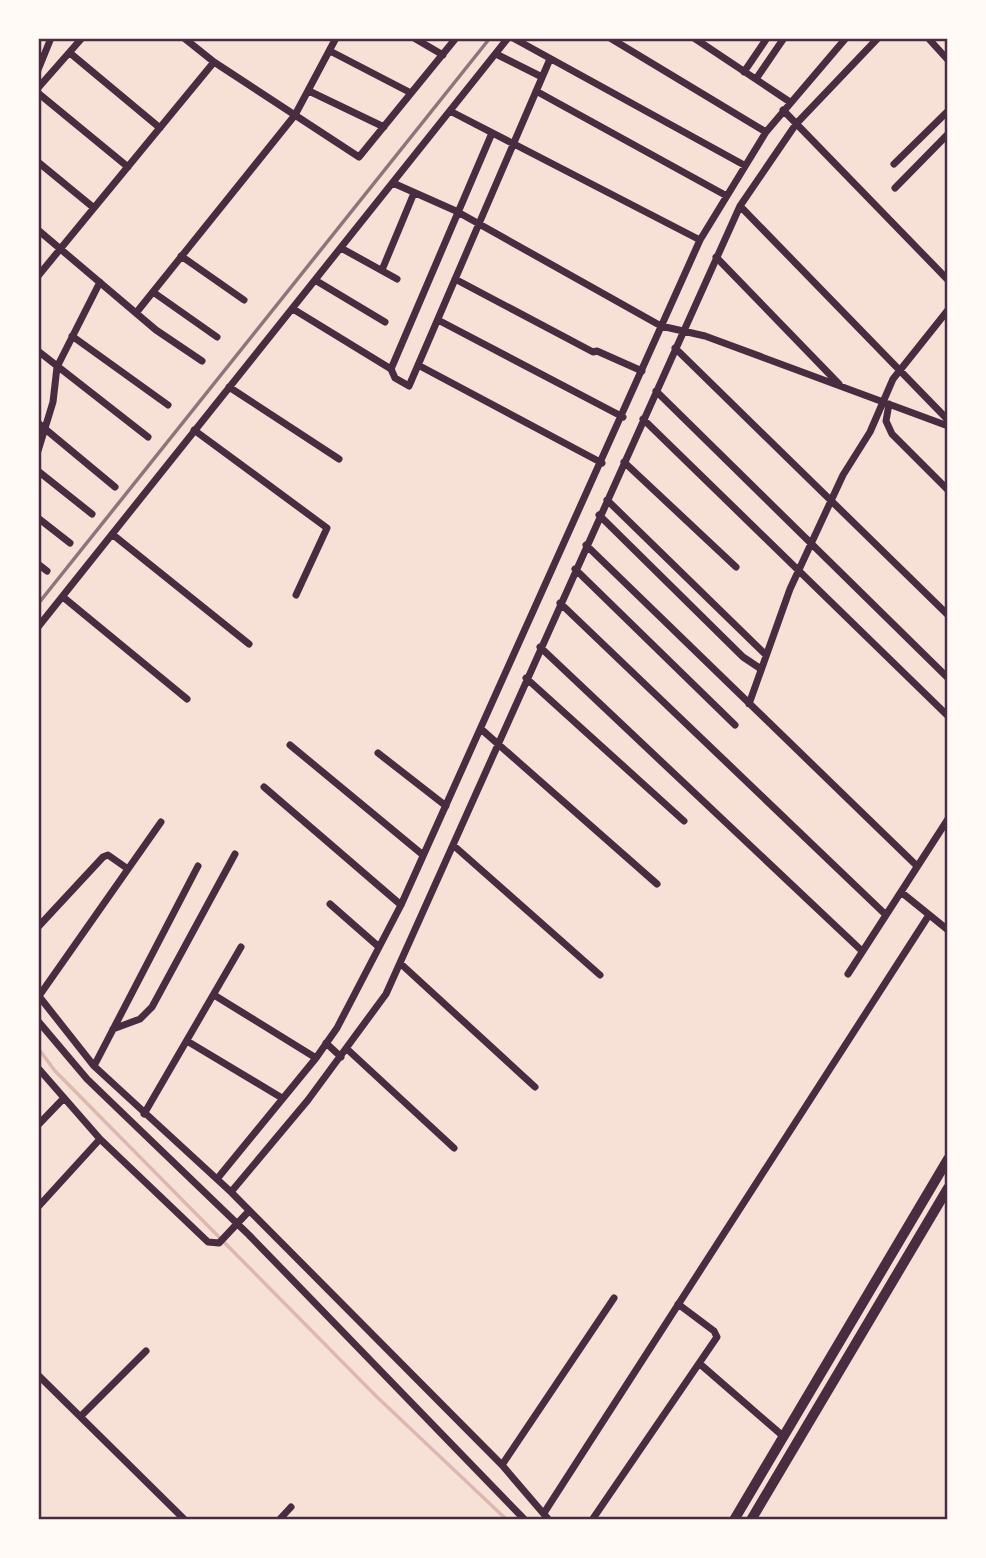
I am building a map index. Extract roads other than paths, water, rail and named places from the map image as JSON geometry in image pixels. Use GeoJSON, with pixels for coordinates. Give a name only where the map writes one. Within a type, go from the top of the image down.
{"type":"FeatureCollection","features":[{"type":"Feature","properties":{"kind":"main road"},"geometry":{"type":"LineString","coordinates":[[734,1520],[947,1159]]}},
{"type":"Feature","properties":{"kind":"main road"},"geometry":{"type":"LineString","coordinates":[[751,1520],[947,1188]]}},
{"type":"Feature","properties":{"kind":"main road"},"geometry":{"type":"LineString","coordinates":[[844,1333],[857,1340]]}},
{"type":"Feature","properties":{"kind":"street"},"geometry":{"type":"LineString","coordinates":[[38,70],[51,38]]}},
{"type":"Feature","properties":{"kind":"street"},"geometry":{"type":"LineString","coordinates":[[184,38],[214,62],[359,157],[456,38]]}},
{"type":"Feature","properties":{"kind":"street"},"geometry":{"type":"LineString","coordinates":[[135,313],[295,116],[336,38]]}},
{"type":"Feature","properties":{"kind":"street"},"geometry":{"type":"LineString","coordinates":[[414,38],[443,55]]}},
{"type":"Feature","properties":{"kind":"street"},"geometry":{"type":"LineString","coordinates":[[38,627],[511,38],[744,165]]}},
{"type":"Feature","properties":{"kind":"street"},"geometry":{"type":"LineString","coordinates":[[610,38],[766,132]]}},
{"type":"Feature","properties":{"kind":"street"},"geometry":{"type":"LineString","coordinates":[[694,38],[790,102]]}},
{"type":"Feature","properties":{"kind":"street"},"geometry":{"type":"LineString","coordinates":[[744,72],[767,38]]}},
{"type":"Feature","properties":{"kind":"street"},"geometry":{"type":"LineString","coordinates":[[756,79],[784,38]]}},
{"type":"Feature","properties":{"kind":"street"},"geometry":{"type":"LineString","coordinates":[[217,1179],[316,1058],[401,905],[623,417],[700,240],[725,195],[766,132],[846,38]]}},
{"type":"Feature","properties":{"kind":"street"},"geometry":{"type":"LineString","coordinates":[[231,1192],[268,1151],[386,994],[740,206],[796,124],[878,38]]}},
{"type":"Feature","properties":{"kind":"street"},"geometry":{"type":"LineString","coordinates":[[928,38],[947,60]]}},
{"type":"Feature","properties":{"kind":"street"},"geometry":{"type":"LineString","coordinates":[[81,39],[40,86],[128,167]]}},
{"type":"Feature","properties":{"kind":"street"},"geometry":{"type":"LineString","coordinates":[[330,51],[411,93]]}},
{"type":"Feature","properties":{"kind":"street"},"geometry":{"type":"LineString","coordinates":[[70,53],[160,128]]}},
{"type":"Feature","properties":{"kind":"street"},"geometry":{"type":"LineString","coordinates":[[496,54],[542,77]]}},
{"type":"Feature","properties":{"kind":"street"},"geometry":{"type":"LineString","coordinates":[[293,309],[391,369],[395,378],[410,386],[550,59]]}},
{"type":"Feature","properties":{"kind":"street"},"geometry":{"type":"LineString","coordinates":[[38,276],[214,62]]}},
{"type":"Feature","properties":{"kind":"street"},"geometry":{"type":"LineString","coordinates":[[309,91],[384,127]]}},
{"type":"Feature","properties":{"kind":"street"},"geometry":{"type":"LineString","coordinates":[[536,91],[725,195]]}},
{"type":"Feature","properties":{"kind":"street"},"geometry":{"type":"LineString","coordinates":[[783,110],[947,280]]}},
{"type":"Feature","properties":{"kind":"street"},"geometry":{"type":"LineString","coordinates":[[450,111],[700,240]]}},
{"type":"Feature","properties":{"kind":"street"},"geometry":{"type":"LineString","coordinates":[[894,164],[947,111]]}},
{"type":"Feature","properties":{"kind":"street"},"geometry":{"type":"LineString","coordinates":[[391,369],[456,211],[492,132]]}},
{"type":"Feature","properties":{"kind":"street"},"geometry":{"type":"LineString","coordinates":[[895,188],[947,134]]}},
{"type":"Feature","properties":{"kind":"street"},"geometry":{"type":"LineString","coordinates":[[38,162],[94,208]]}},
{"type":"Feature","properties":{"kind":"street"},"geometry":{"type":"LineString","coordinates":[[393,183],[456,211],[661,326],[684,331],[947,426]]}},
{"type":"Feature","properties":{"kind":"street"},"geometry":{"type":"LineString","coordinates":[[382,270],[414,192]]}},
{"type":"Feature","properties":{"kind":"street"},"geometry":{"type":"LineString","coordinates":[[740,206],[947,420]]}},
{"type":"Feature","properties":{"kind":"street"},"geometry":{"type":"LineString","coordinates":[[38,230],[135,313],[202,361]]}},
{"type":"Feature","properties":{"kind":"street"},"geometry":{"type":"LineString","coordinates":[[341,248],[397,279]]}},
{"type":"Feature","properties":{"kind":"street"},"geometry":{"type":"LineString","coordinates":[[181,256],[244,300]]}},
{"type":"Feature","properties":{"kind":"street"},"geometry":{"type":"LineString","coordinates":[[716,257],[842,387]]}},
{"type":"Feature","properties":{"kind":"street"},"geometry":{"type":"LineString","coordinates":[[455,279],[593,352],[597,351],[642,371]]}},
{"type":"Feature","properties":{"kind":"street"},"geometry":{"type":"LineString","coordinates":[[315,280],[386,322]]}},
{"type":"Feature","properties":{"kind":"street"},"geometry":{"type":"LineString","coordinates":[[38,451],[53,402],[57,367],[100,282]]}},
{"type":"Feature","properties":{"kind":"street"},"geometry":{"type":"LineString","coordinates":[[153,292],[217,337]]}},
{"type":"Feature","properties":{"kind":"street"},"geometry":{"type":"LineString","coordinates":[[750,704],[798,570],[833,503],[844,475],[886,403],[900,370],[947,310]]}},
{"type":"Feature","properties":{"kind":"street"},"geometry":{"type":"LineString","coordinates":[[438,320],[623,417]]}},
{"type":"Feature","properties":{"kind":"street"},"geometry":{"type":"LineString","coordinates":[[72,336],[168,405]]}},
{"type":"Feature","properties":{"kind":"street"},"geometry":{"type":"LineString","coordinates":[[676,348],[947,615]]}},
{"type":"Feature","properties":{"kind":"street"},"geometry":{"type":"LineString","coordinates":[[38,351],[148,437]]}},
{"type":"Feature","properties":{"kind":"street"},"geometry":{"type":"LineString","coordinates":[[418,365],[602,463]]}},
{"type":"Feature","properties":{"kind":"street"},"geometry":{"type":"LineString","coordinates":[[229,387],[339,460]]}},
{"type":"Feature","properties":{"kind":"street"},"geometry":{"type":"LineString","coordinates":[[656,391],[947,678]]}},
{"type":"Feature","properties":{"kind":"street"},"geometry":{"type":"LineString","coordinates":[[886,403],[887,421],[892,434],[947,490]]}},
{"type":"Feature","properties":{"kind":"street"},"geometry":{"type":"LineString","coordinates":[[643,419],[947,716]]}},
{"type":"Feature","properties":{"kind":"street"},"geometry":{"type":"LineString","coordinates":[[38,424],[115,487]]}},
{"type":"Feature","properties":{"kind":"street"},"geometry":{"type":"LineString","coordinates":[[194,430],[318,521],[326,531],[296,595]]}},
{"type":"Feature","properties":{"kind":"street"},"geometry":{"type":"LineString","coordinates":[[624,462],[736,568]]}},
{"type":"Feature","properties":{"kind":"street"},"geometry":{"type":"LineString","coordinates":[[38,471],[92,514]]}},
{"type":"Feature","properties":{"kind":"street"},"geometry":{"type":"LineString","coordinates":[[607,500],[766,655]]}},
{"type":"Feature","properties":{"kind":"street"},"geometry":{"type":"LineString","coordinates":[[599,515],[743,657],[761,669]]}},
{"type":"Feature","properties":{"kind":"street"},"geometry":{"type":"LineString","coordinates":[[38,518],[69,543]]}},
{"type":"Feature","properties":{"kind":"street"},"geometry":{"type":"LineString","coordinates":[[112,534],[249,644]]}},
{"type":"Feature","properties":{"kind":"street"},"geometry":{"type":"LineString","coordinates":[[586,545],[917,866]]}},
{"type":"Feature","properties":{"kind":"street"},"geometry":{"type":"LineString","coordinates":[[38,564],[47,571]]}},
{"type":"Feature","properties":{"kind":"street"},"geometry":{"type":"LineString","coordinates":[[575,569],[734,725]]}},
{"type":"Feature","properties":{"kind":"street"},"geometry":{"type":"LineString","coordinates":[[63,597],[187,699]]}},
{"type":"Feature","properties":{"kind":"street"},"geometry":{"type":"LineString","coordinates":[[560,603],[886,915]]}},
{"type":"Feature","properties":{"kind":"street"},"geometry":{"type":"LineString","coordinates":[[540,647],[862,951]]}},
{"type":"Feature","properties":{"kind":"street"},"geometry":{"type":"LineString","coordinates":[[526,678],[684,821]]}},
{"type":"Feature","properties":{"kind":"street"},"geometry":{"type":"LineString","coordinates":[[481,729],[657,884]]}},
{"type":"Feature","properties":{"kind":"street"},"geometry":{"type":"LineString","coordinates":[[290,745],[423,855]]}},
{"type":"Feature","properties":{"kind":"street"},"geometry":{"type":"LineString","coordinates":[[378,753],[446,806]]}},
{"type":"Feature","properties":{"kind":"street"},"geometry":{"type":"LineString","coordinates":[[264,788],[401,905]]}},
{"type":"Feature","properties":{"kind":"street"},"geometry":{"type":"LineString","coordinates":[[848,974],[947,819]]}},
{"type":"Feature","properties":{"kind":"street"},"geometry":{"type":"LineString","coordinates":[[161,822],[39,995],[94,1066],[231,1192],[502,1465],[546,1516],[678,1304],[929,915]]}},
{"type":"Feature","properties":{"kind":"street"},"geometry":{"type":"LineString","coordinates":[[453,845],[600,975]]}},
{"type":"Feature","properties":{"kind":"street"},"geometry":{"type":"LineString","coordinates":[[113,1030],[141,1019],[152,1007],[235,854]]}},
{"type":"Feature","properties":{"kind":"street"},"geometry":{"type":"LineString","coordinates":[[38,927],[103,857],[108,855],[128,869]]}},
{"type":"Feature","properties":{"kind":"street"},"geometry":{"type":"LineString","coordinates":[[94,1066],[198,866]]}},
{"type":"Feature","properties":{"kind":"street"},"geometry":{"type":"LineString","coordinates":[[901,892],[947,927]]}},
{"type":"Feature","properties":{"kind":"street"},"geometry":{"type":"LineString","coordinates":[[330,904],[379,947]]}},
{"type":"Feature","properties":{"kind":"street"},"geometry":{"type":"LineString","coordinates":[[144,1114],[242,947]]}},
{"type":"Feature","properties":{"kind":"street"},"geometry":{"type":"LineString","coordinates":[[401,964],[535,1087]]}},
{"type":"Feature","properties":{"kind":"street"},"geometry":{"type":"LineString","coordinates":[[214,995],[316,1058]]}},
{"type":"Feature","properties":{"kind":"street"},"geometry":{"type":"LineString","coordinates":[[38,1021],[88,1079],[249,1235],[525,1520]]}},
{"type":"Feature","properties":{"kind":"street"},"geometry":{"type":"LineString","coordinates":[[187,1041],[282,1098]]}},
{"type":"Feature","properties":{"kind":"street"},"geometry":{"type":"LineString","coordinates":[[326,1043],[341,1057]]}},
{"type":"Feature","properties":{"kind":"street"},"geometry":{"type":"LineString","coordinates":[[347,1049],[454,1148]]}},
{"type":"Feature","properties":{"kind":"street"},"geometry":{"type":"LineString","coordinates":[[38,1068],[100,1139],[208,1242],[219,1243],[249,1211]]}},
{"type":"Feature","properties":{"kind":"street"},"geometry":{"type":"LineString","coordinates":[[38,1125],[63,1099]]}},
{"type":"Feature","properties":{"kind":"street"},"geometry":{"type":"LineString","coordinates":[[38,1207],[100,1139]]}},
{"type":"Feature","properties":{"kind":"street"},"geometry":{"type":"LineString","coordinates":[[502,1465],[614,1298]]}},
{"type":"Feature","properties":{"kind":"street"},"geometry":{"type":"LineString","coordinates":[[592,1520],[700,1364],[716,1334],[678,1304]]}},
{"type":"Feature","properties":{"kind":"street"},"geometry":{"type":"LineString","coordinates":[[81,1416],[146,1351]]}},
{"type":"Feature","properties":{"kind":"street"},"geometry":{"type":"LineString","coordinates":[[700,1364],[783,1436]]}},
{"type":"Feature","properties":{"kind":"street"},"geometry":{"type":"LineString","coordinates":[[38,1375],[185,1520]]}},
{"type":"Feature","properties":{"kind":"street"},"geometry":{"type":"LineString","coordinates":[[279,1520],[291,1507]]}},
{"type":"Feature","properties":{"kind":"waterway"},"geometry":{"type":"LineString","coordinates":[[38,1048],[55,1071],[377,1397],[507,1520]]}},
{"type":"Feature","properties":{"kind":"railway"},"geometry":{"type":"LineString","coordinates":[[38,604],[490,38]]}}]}
